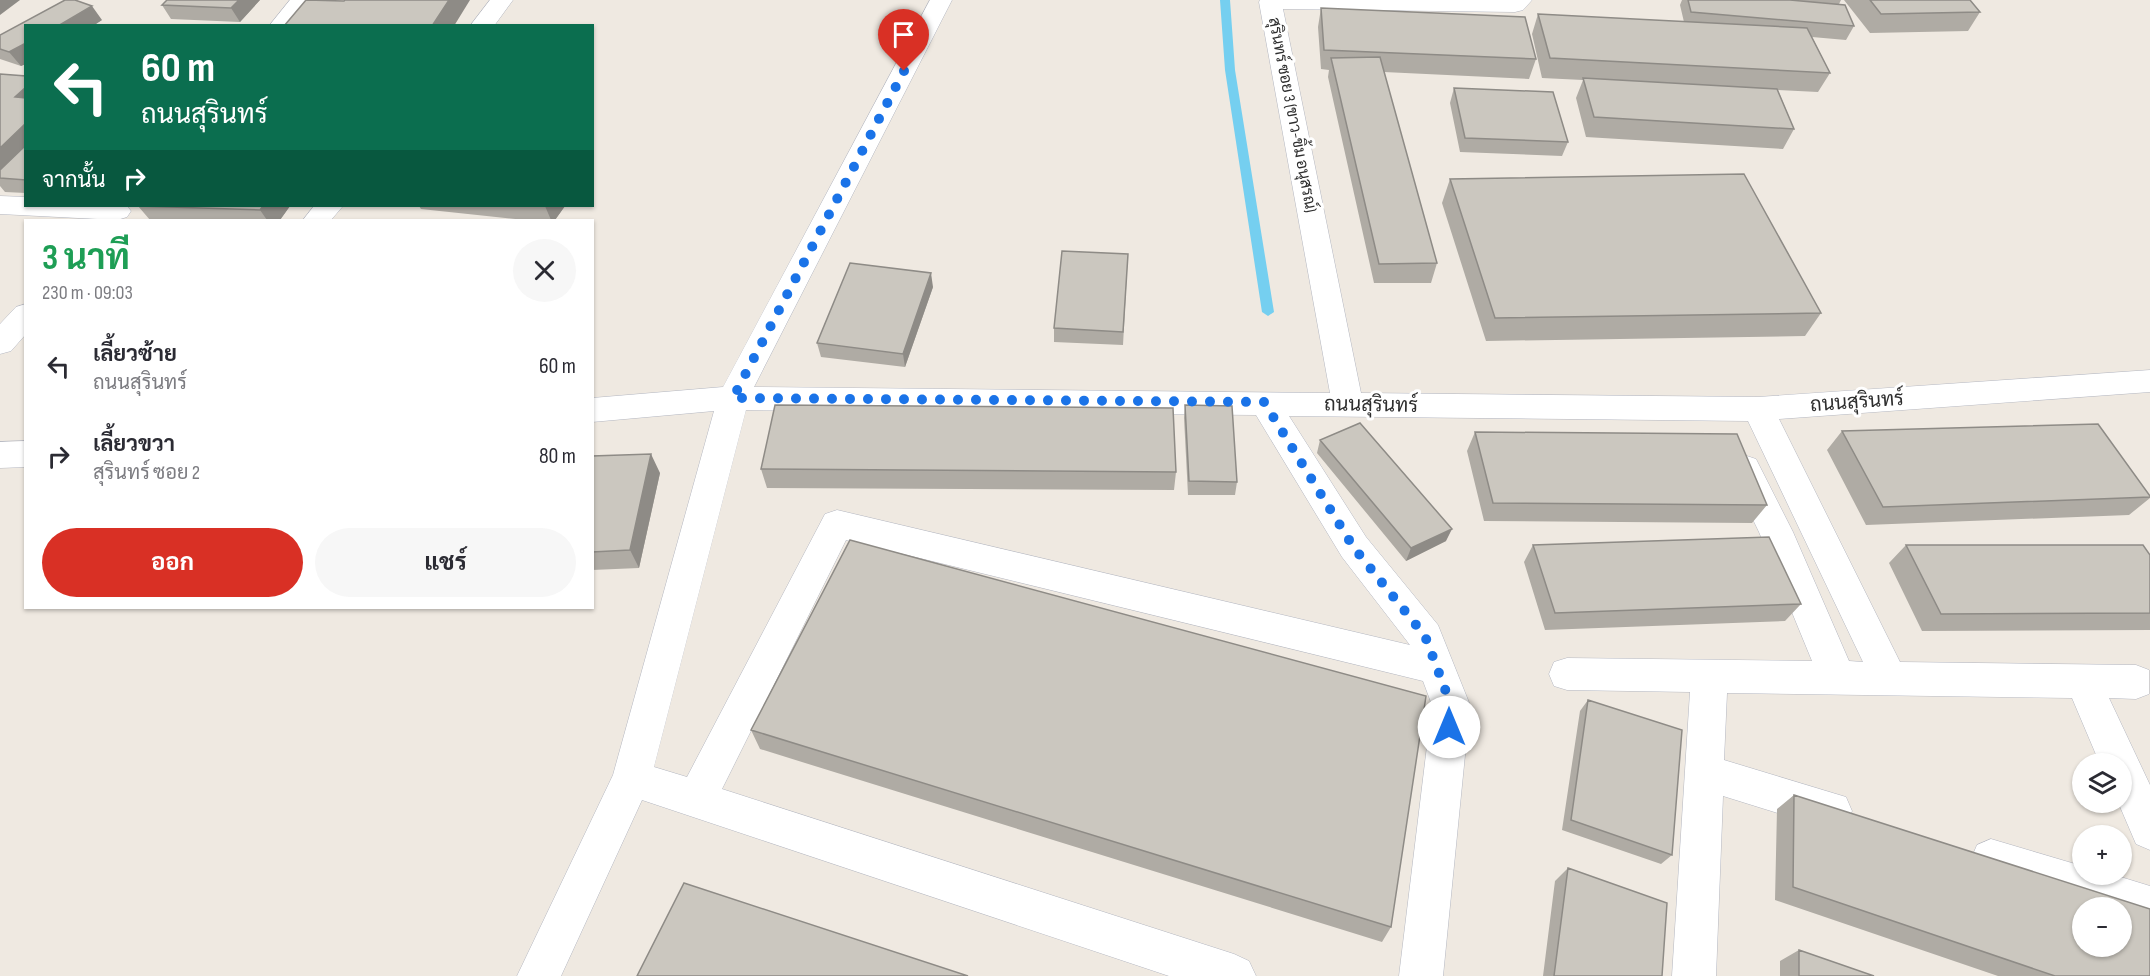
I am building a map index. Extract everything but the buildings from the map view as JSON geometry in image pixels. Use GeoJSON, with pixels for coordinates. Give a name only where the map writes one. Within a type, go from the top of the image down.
{"type":"FeatureCollection","features":[{"type":"Feature","properties":{"kind":"street"},"geometry":{"type":"LineString","coordinates":[[282,24],[302,0]]}},
{"type":"Feature","properties":{"kind":"street"},"geometry":{"type":"LineString","coordinates":[[483,24],[502,0]]}},
{"type":"Feature","properties":{"kind":"street"},"geometry":{"type":"LineString","coordinates":[[539,976],[632,778],[733,398],[941,0]]}},
{"type":"Feature","properties":{"kind":"street","name":"สุรินทร์ ซอย 3 (ขาว-ขิ้ม อนุสรณ์)"},"geometry":{"type":"LineString","coordinates":[[1348,405],[1270,1],[1515,4],[1521,0]]}},
{"type":"Feature","properties":{"kind":"street"},"geometry":{"type":"LineString","coordinates":[[0,205],[24,206]]}},
{"type":"Feature","properties":{"kind":"street"},"geometry":{"type":"LineString","coordinates":[[33,207],[116,212]]}},
{"type":"Feature","properties":{"kind":"street"},"geometry":{"type":"LineString","coordinates":[[317,219],[328,207]]}},
{"type":"Feature","properties":{"kind":"street"},"geometry":{"type":"LineString","coordinates":[[0,343],[24,316]]}},
{"type":"Feature","properties":{"kind":"street","name":"ถนนสุรินทร์"},"geometry":{"type":"LineString","coordinates":[[594,410],[733,398],[1758,409],[2150,381]]}},
{"type":"Feature","properties":{"kind":"street"},"geometry":{"type":"LineString","coordinates":[[1264,402],[1354,548],[1425,636],[1451,705],[1421,976]]}},
{"type":"Feature","properties":{"kind":"street"},"geometry":{"type":"LineString","coordinates":[[1713,409],[1776,532],[1838,677]]}},
{"type":"Feature","properties":{"kind":"street"},"geometry":{"type":"LineString","coordinates":[[1758,409],[1890,678]]}},
{"type":"Feature","properties":{"kind":"street"},"geometry":{"type":"LineString","coordinates":[[0,455],[24,454]]}},
{"type":"Feature","properties":{"kind":"street"},"geometry":{"type":"LineString","coordinates":[[697,798],[837,524],[1437,668]]}},
{"type":"Feature","properties":{"kind":"street"},"geometry":{"type":"LineString","coordinates":[[1567,674],[2136,682]]}},
{"type":"Feature","properties":{"kind":"street"},"geometry":{"type":"LineString","coordinates":[[1694,976],[1709,675]]}},
{"type":"Feature","properties":{"kind":"street"},"geometry":{"type":"LineString","coordinates":[[2084,681],[2116,753]]}},
{"type":"Feature","properties":{"kind":"street"},"geometry":{"type":"LineString","coordinates":[[1704,772],[1864,820]]}},
{"type":"Feature","properties":{"kind":"street"},"geometry":{"type":"LineString","coordinates":[[632,778],[1234,976]]}},
{"type":"Feature","properties":{"kind":"street"},"geometry":{"type":"LineString","coordinates":[[2132,789],[2150,830]]}},
{"type":"Feature","properties":{"kind":"street"},"geometry":{"type":"LineString","coordinates":[[1956,848],[2150,907]]}},
{"type":"Feature","properties":{"kind":"waterway"},"geometry":{"type":"LineString","coordinates":[[1225,0],[1230,70],[1268,312]]}},
{"type":"Feature","properties":{"kind":"route"},"geometry":{"type":"LineString","coordinates":[[904,71],[733,398],[1264,402],[1354,548],[1425,636],[1451,705],[1449,727]]}}]}
